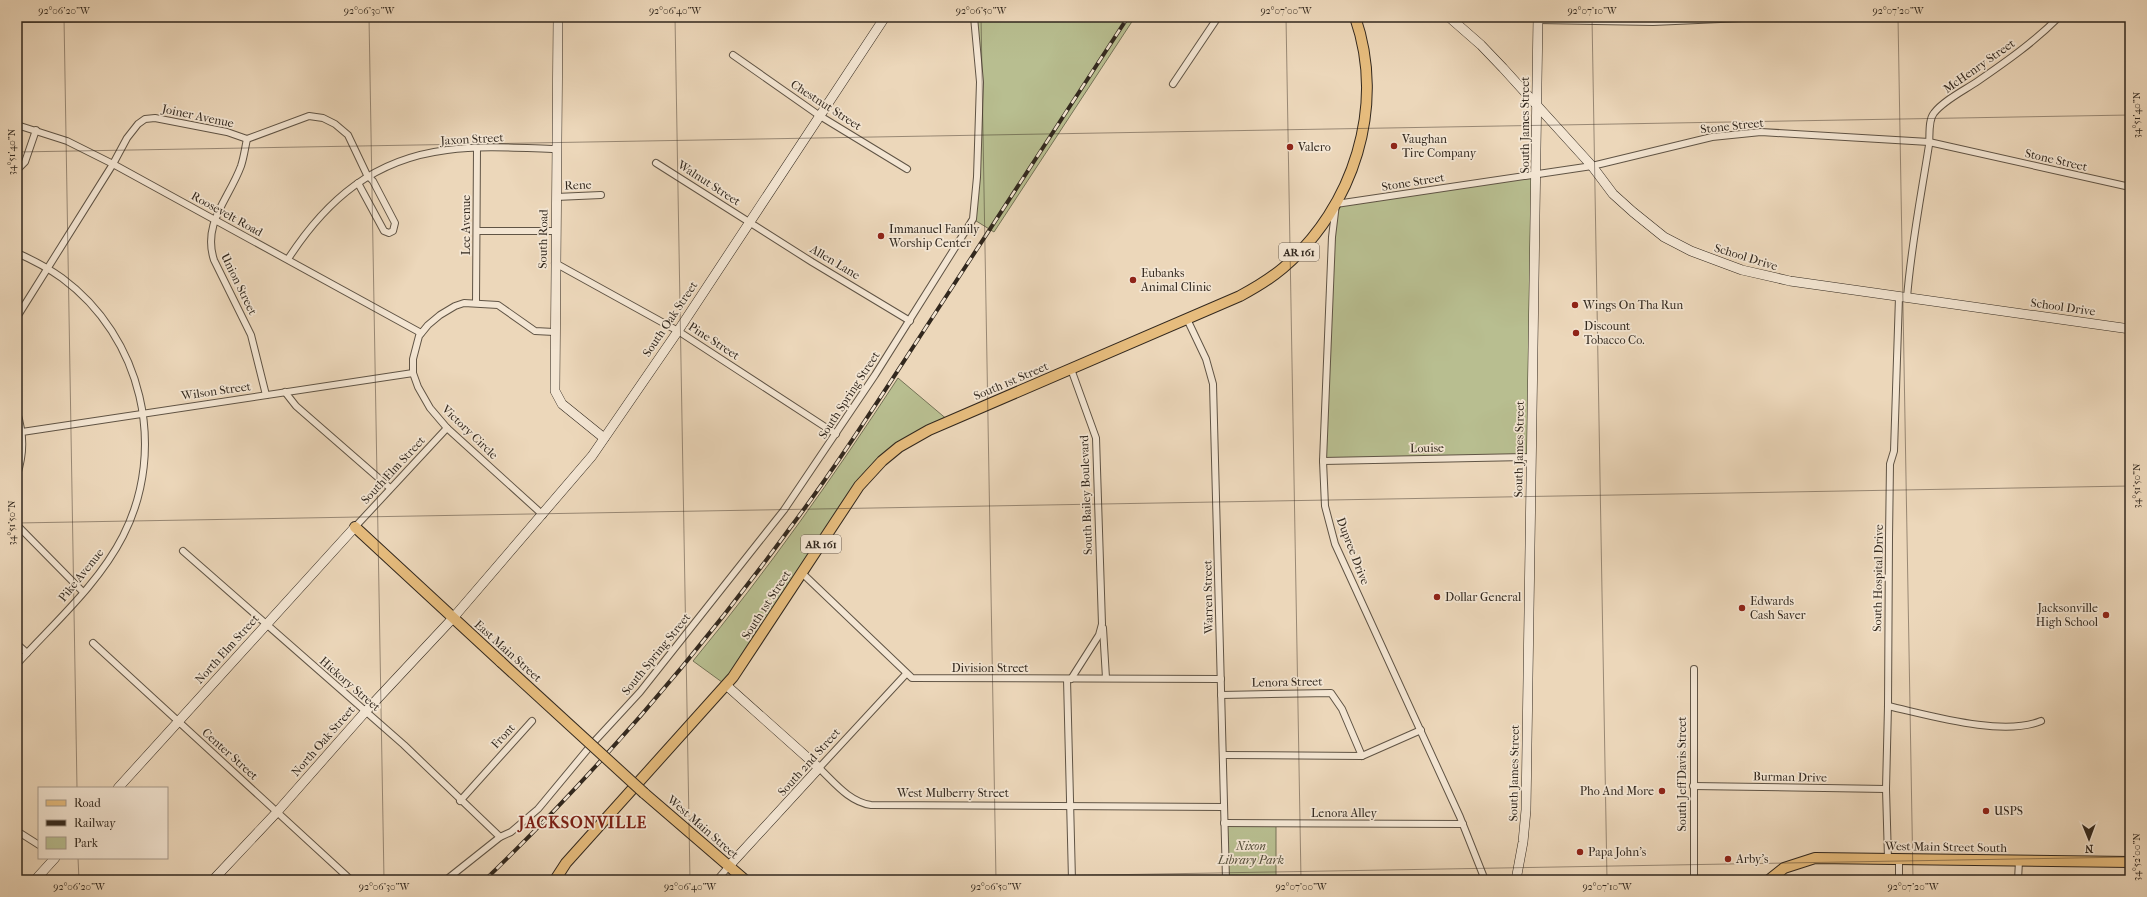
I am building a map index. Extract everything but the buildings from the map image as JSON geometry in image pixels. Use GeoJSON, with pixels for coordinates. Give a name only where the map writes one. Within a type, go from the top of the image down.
{"type":"FeatureCollection","features":[{"type":"Feature","properties":{"kind":"main road","name":"South 1st Street"},"geometry":{"type":"LineString","coordinates":[[555,880],[566,863],[726,685],[746,659],[859,486],[882,461],[895,451],[936,427],[1240,296],[1282,269],[1319,229],[1336,204],[1348,181],[1363,130],[1366,108],[1366,72],[1363,47],[1355,17]]}},
{"type":"Feature","properties":{"kind":"main road","name":"East Main Street"},"geometry":{"type":"LineString","coordinates":[[355,527],[644,793]]}},
{"type":"Feature","properties":{"kind":"main road","name":"West Main Street"},"geometry":{"type":"LineString","coordinates":[[644,793],[745,880]]}},
{"type":"Feature","properties":{"kind":"main road","name":"West Main Street South"},"geometry":{"type":"LineString","coordinates":[[1769,880],[1784,868],[1815,858],[2130,862]]}},
{"type":"Feature","properties":{"kind":"street"},"geometry":{"type":"LineString","coordinates":[[17,19],[230,17]]}},
{"type":"Feature","properties":{"kind":"street","name":"South Road"},"geometry":{"type":"LineString","coordinates":[[558,17],[554,332],[557,398],[562,404],[604,438]]}},
{"type":"Feature","properties":{"kind":"street","name":"South Oak Street"},"geometry":{"type":"LineString","coordinates":[[453,618],[542,515],[604,438],[678,330],[885,17]]}},
{"type":"Feature","properties":{"kind":"street","name":"South Spring Street"},"geometry":{"type":"LineString","coordinates":[[446,880],[500,837],[511,832],[538,809],[592,744],[604,733],[640,692],[784,510],[910,321],[974,219],[978,177],[980,82],[974,17]]}},
{"type":"Feature","properties":{"kind":"street"},"geometry":{"type":"LineString","coordinates":[[1173,84],[1218,17]]}},
{"type":"Feature","properties":{"kind":"street","name":"School Drive"},"geometry":{"type":"LineString","coordinates":[[1449,17],[1481,45],[1537,105],[1592,166],[1613,194],[1633,212],[1670,240],[1704,256],[1766,277],[2130,329]]}},
{"type":"Feature","properties":{"kind":"street"},"geometry":{"type":"LineString","coordinates":[[1538,18],[1653,22],[1766,17]]}},
{"type":"Feature","properties":{"kind":"street","name":"McHenry Street"},"geometry":{"type":"LineString","coordinates":[[1903,297],[1929,142],[1931,117],[1935,112],[2040,36],[2058,17]]}},
{"type":"Feature","properties":{"kind":"street","name":"South James Street"},"geometry":{"type":"LineString","coordinates":[[1516,880],[1523,842],[1526,810],[1537,174],[1538,18]]}},
{"type":"Feature","properties":{"kind":"street","name":"Chestnut Street"},"geometry":{"type":"LineString","coordinates":[[734,55],[820,116],[908,170]]}},
{"type":"Feature","properties":{"kind":"street","name":"Joiner Avenue"},"geometry":{"type":"LineString","coordinates":[[17,317],[113,164],[127,138],[138,124],[151,118],[226,132],[247,139],[297,118],[316,116],[343,129],[369,177]]}},
{"type":"Feature","properties":{"kind":"street","name":"Roosevelt Road"},"geometry":{"type":"LineString","coordinates":[[17,125],[67,141],[113,164],[421,333]]}},
{"type":"Feature","properties":{"kind":"street"},"geometry":{"type":"LineString","coordinates":[[17,170],[25,162],[36,130]]}},
{"type":"Feature","properties":{"kind":"street","name":"Stone Street"},"geometry":{"type":"LineString","coordinates":[[1336,204],[1592,166],[1712,137],[1761,132],[1929,142],[2130,187]]}},
{"type":"Feature","properties":{"kind":"street","name":"Union Street"},"geometry":{"type":"LineString","coordinates":[[247,139],[241,165],[210,234],[210,248],[214,260],[251,335],[266,395]]}},
{"type":"Feature","properties":{"kind":"street","name":"Jaxon Street"},"geometry":{"type":"LineString","coordinates":[[288,259],[313,223],[331,203],[358,183],[404,161],[428,153],[477,148],[556,149]]}},
{"type":"Feature","properties":{"kind":"street","name":"Lee Avenue"},"geometry":{"type":"LineString","coordinates":[[476,303],[477,148]]}},
{"type":"Feature","properties":{"kind":"street","name":"Walnut Street"},"geometry":{"type":"LineString","coordinates":[[656,163],[749,222]]}},
{"type":"Feature","properties":{"kind":"street"},"geometry":{"type":"LineString","coordinates":[[358,183],[384,231],[389,233],[393,231],[395,223],[373,181],[369,177]]}},
{"type":"Feature","properties":{"kind":"street","name":"Rene"},"geometry":{"type":"LineString","coordinates":[[556,197],[601,195]]}},
{"type":"Feature","properties":{"kind":"street","name":"Dupree Drive"},"geometry":{"type":"LineString","coordinates":[[1336,204],[1332,237],[1323,461],[1325,506],[1335,544],[1421,730],[1485,880]]}},
{"type":"Feature","properties":{"kind":"street","name":"Allen Lane"},"geometry":{"type":"LineString","coordinates":[[749,222],[910,321]]}},
{"type":"Feature","properties":{"kind":"street"},"geometry":{"type":"LineString","coordinates":[[477,231],[555,231]]}},
{"type":"Feature","properties":{"kind":"street","name":"Pike Avenue"},"geometry":{"type":"LineString","coordinates":[[17,253],[47,268],[75,289],[101,316],[113,333],[132,371],[143,413],[146,455],[144,474],[134,512],[113,554],[83,592],[17,664]]}},
{"type":"Feature","properties":{"kind":"street","name":"Pine Street"},"geometry":{"type":"LineString","coordinates":[[555,264],[678,330],[836,434]]}},
{"type":"Feature","properties":{"kind":"street","name":"South Hospital Drive"},"geometry":{"type":"LineString","coordinates":[[1888,859],[1886,789],[1890,464],[1894,450],[1903,297]]}},
{"type":"Feature","properties":{"kind":"street","name":"Victory Circle"},"geometry":{"type":"LineString","coordinates":[[542,515],[447,428],[424,400],[413,373],[415,346],[421,333],[440,315],[455,306],[489,303],[503,307],[535,331],[554,332]]}},
{"type":"Feature","properties":{"kind":"street","name":"Warren Street"},"geometry":{"type":"LineString","coordinates":[[1187,319],[1206,359],[1213,384],[1226,880]]}},
{"type":"Feature","properties":{"kind":"street","name":"South Bailey Boulevard"},"geometry":{"type":"LineString","coordinates":[[1071,369],[1096,438],[1102,624],[1106,678]]}},
{"type":"Feature","properties":{"kind":"street","name":"Wilson Street"},"geometry":{"type":"LineString","coordinates":[[22,432],[413,373]]}},
{"type":"Feature","properties":{"kind":"street"},"geometry":{"type":"LineString","coordinates":[[285,392],[296,406],[390,488]]}},
{"type":"Feature","properties":{"kind":"street"},"geometry":{"type":"LineString","coordinates":[[17,412],[22,432],[22,457],[17,475]]}},
{"type":"Feature","properties":{"kind":"street","name":"South Elm Street"},"geometry":{"type":"LineString","coordinates":[[355,527],[447,428]]}},
{"type":"Feature","properties":{"kind":"street","name":"Louise"},"geometry":{"type":"LineString","coordinates":[[1323,461],[1531,457]]}},
{"type":"Feature","properties":{"kind":"street"},"geometry":{"type":"LineString","coordinates":[[17,525],[83,592]]}},
{"type":"Feature","properties":{"kind":"street","name":"North Elm Street"},"geometry":{"type":"LineString","coordinates":[[119,787],[355,527]]}},
{"type":"Feature","properties":{"kind":"street","name":"Hickory Street"},"geometry":{"type":"LineString","coordinates":[[183,551],[265,625],[404,745],[460,801],[500,837]]}},
{"type":"Feature","properties":{"kind":"street","name":"Division Street"},"geometry":{"type":"LineString","coordinates":[[802,573],[906,674],[912,678],[1106,678],[1221,680]]}},
{"type":"Feature","properties":{"kind":"street","name":"North Oak Street"},"geometry":{"type":"LineString","coordinates":[[213,880],[277,812],[366,711],[453,618]]}},
{"type":"Feature","properties":{"kind":"street","name":"South Bailey Boulevard"},"geometry":{"type":"LineString","coordinates":[[1069,679],[1099,635],[1102,624]]}},
{"type":"Feature","properties":{"kind":"street","name":"Center Street"},"geometry":{"type":"LineString","coordinates":[[93,643],[351,880]]}},
{"type":"Feature","properties":{"kind":"street"},"geometry":{"type":"LineString","coordinates":[[17,644],[27,653]]}},
{"type":"Feature","properties":{"kind":"street","name":"South Jeff Davis Street"},"geometry":{"type":"LineString","coordinates":[[1694,669],[1694,880]]}},
{"type":"Feature","properties":{"kind":"street","name":"South 2nd Street"},"geometry":{"type":"LineString","coordinates":[[730,866],[906,674]]}},
{"type":"Feature","properties":{"kind":"street"},"geometry":{"type":"LineString","coordinates":[[1069,679],[1072,880]]}},
{"type":"Feature","properties":{"kind":"street","name":"West Mulberry Street"},"geometry":{"type":"LineString","coordinates":[[726,685],[852,798],[866,804],[1224,807]]}},
{"type":"Feature","properties":{"kind":"street","name":"Lenora Street"},"geometry":{"type":"LineString","coordinates":[[1221,695],[1331,693],[1342,709],[1362,756]]}},
{"type":"Feature","properties":{"kind":"street"},"geometry":{"type":"LineString","coordinates":[[1888,706],[1950,721],[1986,725],[2031,725],[2041,721]]}},
{"type":"Feature","properties":{"kind":"street","name":"Front"},"geometry":{"type":"LineString","coordinates":[[460,801],[532,721]]}},
{"type":"Feature","properties":{"kind":"street"},"geometry":{"type":"LineString","coordinates":[[1223,755],[1362,756],[1421,730]]}},
{"type":"Feature","properties":{"kind":"street","name":"Burman Drive"},"geometry":{"type":"LineString","coordinates":[[1693,786],[1886,789]]}},
{"type":"Feature","properties":{"kind":"street","name":"Lenora Alley"},"geometry":{"type":"LineString","coordinates":[[1224,823],[1462,824]]}},
{"type":"Feature","properties":{"kind":"street"},"geometry":{"type":"LineString","coordinates":[[17,831],[38,844]]}},
{"type":"Feature","properties":{"kind":"street"},"geometry":{"type":"LineString","coordinates":[[35,880],[53,859]]}},
{"type":"Feature","properties":{"kind":"street"},"geometry":{"type":"LineString","coordinates":[[1899,860],[1899,880]]}},
{"type":"Feature","properties":{"kind":"street"},"geometry":{"type":"LineString","coordinates":[[2018,880],[2019,861]]}},
{"type":"Feature","properties":{"kind":"street"},"geometry":{"type":"LineString","coordinates":[[718,880],[730,866]]}},
{"type":"Feature","properties":{"kind":"green space"},"geometry":{"type":"Polygon","coordinates":[[[974,17],[1135,17],[994,232],[973,219],[980,82],[974,17]]]}},
{"type":"Feature","properties":{"kind":"green space"},"geometry":{"type":"Polygon","coordinates":[[[1537,175],[1531,457],[1323,461],[1336,204],[1537,175]]]}},
{"type":"Feature","properties":{"kind":"green space"},"geometry":{"type":"Polygon","coordinates":[[[898,378],[949,421],[882,461],[726,685],[693,661],[748,592],[800,522],[850,451],[898,378]]]}},
{"type":"Feature","properties":{"kind":"green space","name":"Nixon Library Park"},"geometry":{"type":"Polygon","coordinates":[[[1224,825],[1276,825],[1276,880],[1227,880],[1224,825]]]}},
{"type":"Feature","properties":{"kind":"railway"},"geometry":{"type":"LineString","coordinates":[[485,880],[567,797],[645,711],[683,666],[755,575],[809,502],[864,422],[1128,17]]}},
{"type":"Feature","properties":{"kind":"place","name":"Vaughan Tire Company"},"geometry":{"type":"Point","coordinates":[1394,146]}},
{"type":"Feature","properties":{"kind":"place","name":"Valero"},"geometry":{"type":"Point","coordinates":[1290,147]}},
{"type":"Feature","properties":{"kind":"place","name":"Immanuel Family Worship Center"},"geometry":{"type":"Point","coordinates":[881,236]}},
{"type":"Feature","properties":{"kind":"place","name":"Eubanks Animal Clinic"},"geometry":{"type":"Point","coordinates":[1133,280]}},
{"type":"Feature","properties":{"kind":"place","name":"Wings On Tha Run"},"geometry":{"type":"Point","coordinates":[1575,305]}},
{"type":"Feature","properties":{"kind":"place","name":"Discount Tobacco Co."},"geometry":{"type":"Point","coordinates":[1576,333]}},
{"type":"Feature","properties":{"kind":"place","name":"Dollar General"},"geometry":{"type":"Point","coordinates":[1437,597]}},
{"type":"Feature","properties":{"kind":"place","name":"Edwards Cash Saver"},"geometry":{"type":"Point","coordinates":[1742,608]}},
{"type":"Feature","properties":{"kind":"place","name":"Jacksonville High School"},"geometry":{"type":"Point","coordinates":[2106,615]}},
{"type":"Feature","properties":{"kind":"place","name":"Pho And More"},"geometry":{"type":"Point","coordinates":[1662,791]}},
{"type":"Feature","properties":{"kind":"place","name":"USPS"},"geometry":{"type":"Point","coordinates":[1986,811]}},
{"type":"Feature","properties":{"kind":"place","name":"Papa John's"},"geometry":{"type":"Point","coordinates":[1580,852]}},
{"type":"Feature","properties":{"kind":"place","name":"Arby's"},"geometry":{"type":"Point","coordinates":[1728,859]}},
{"type":"Feature","properties":{"kind":"district","name":"JACKSONVILLE"},"geometry":{"type":"Point","coordinates":[583,822]}}]}
